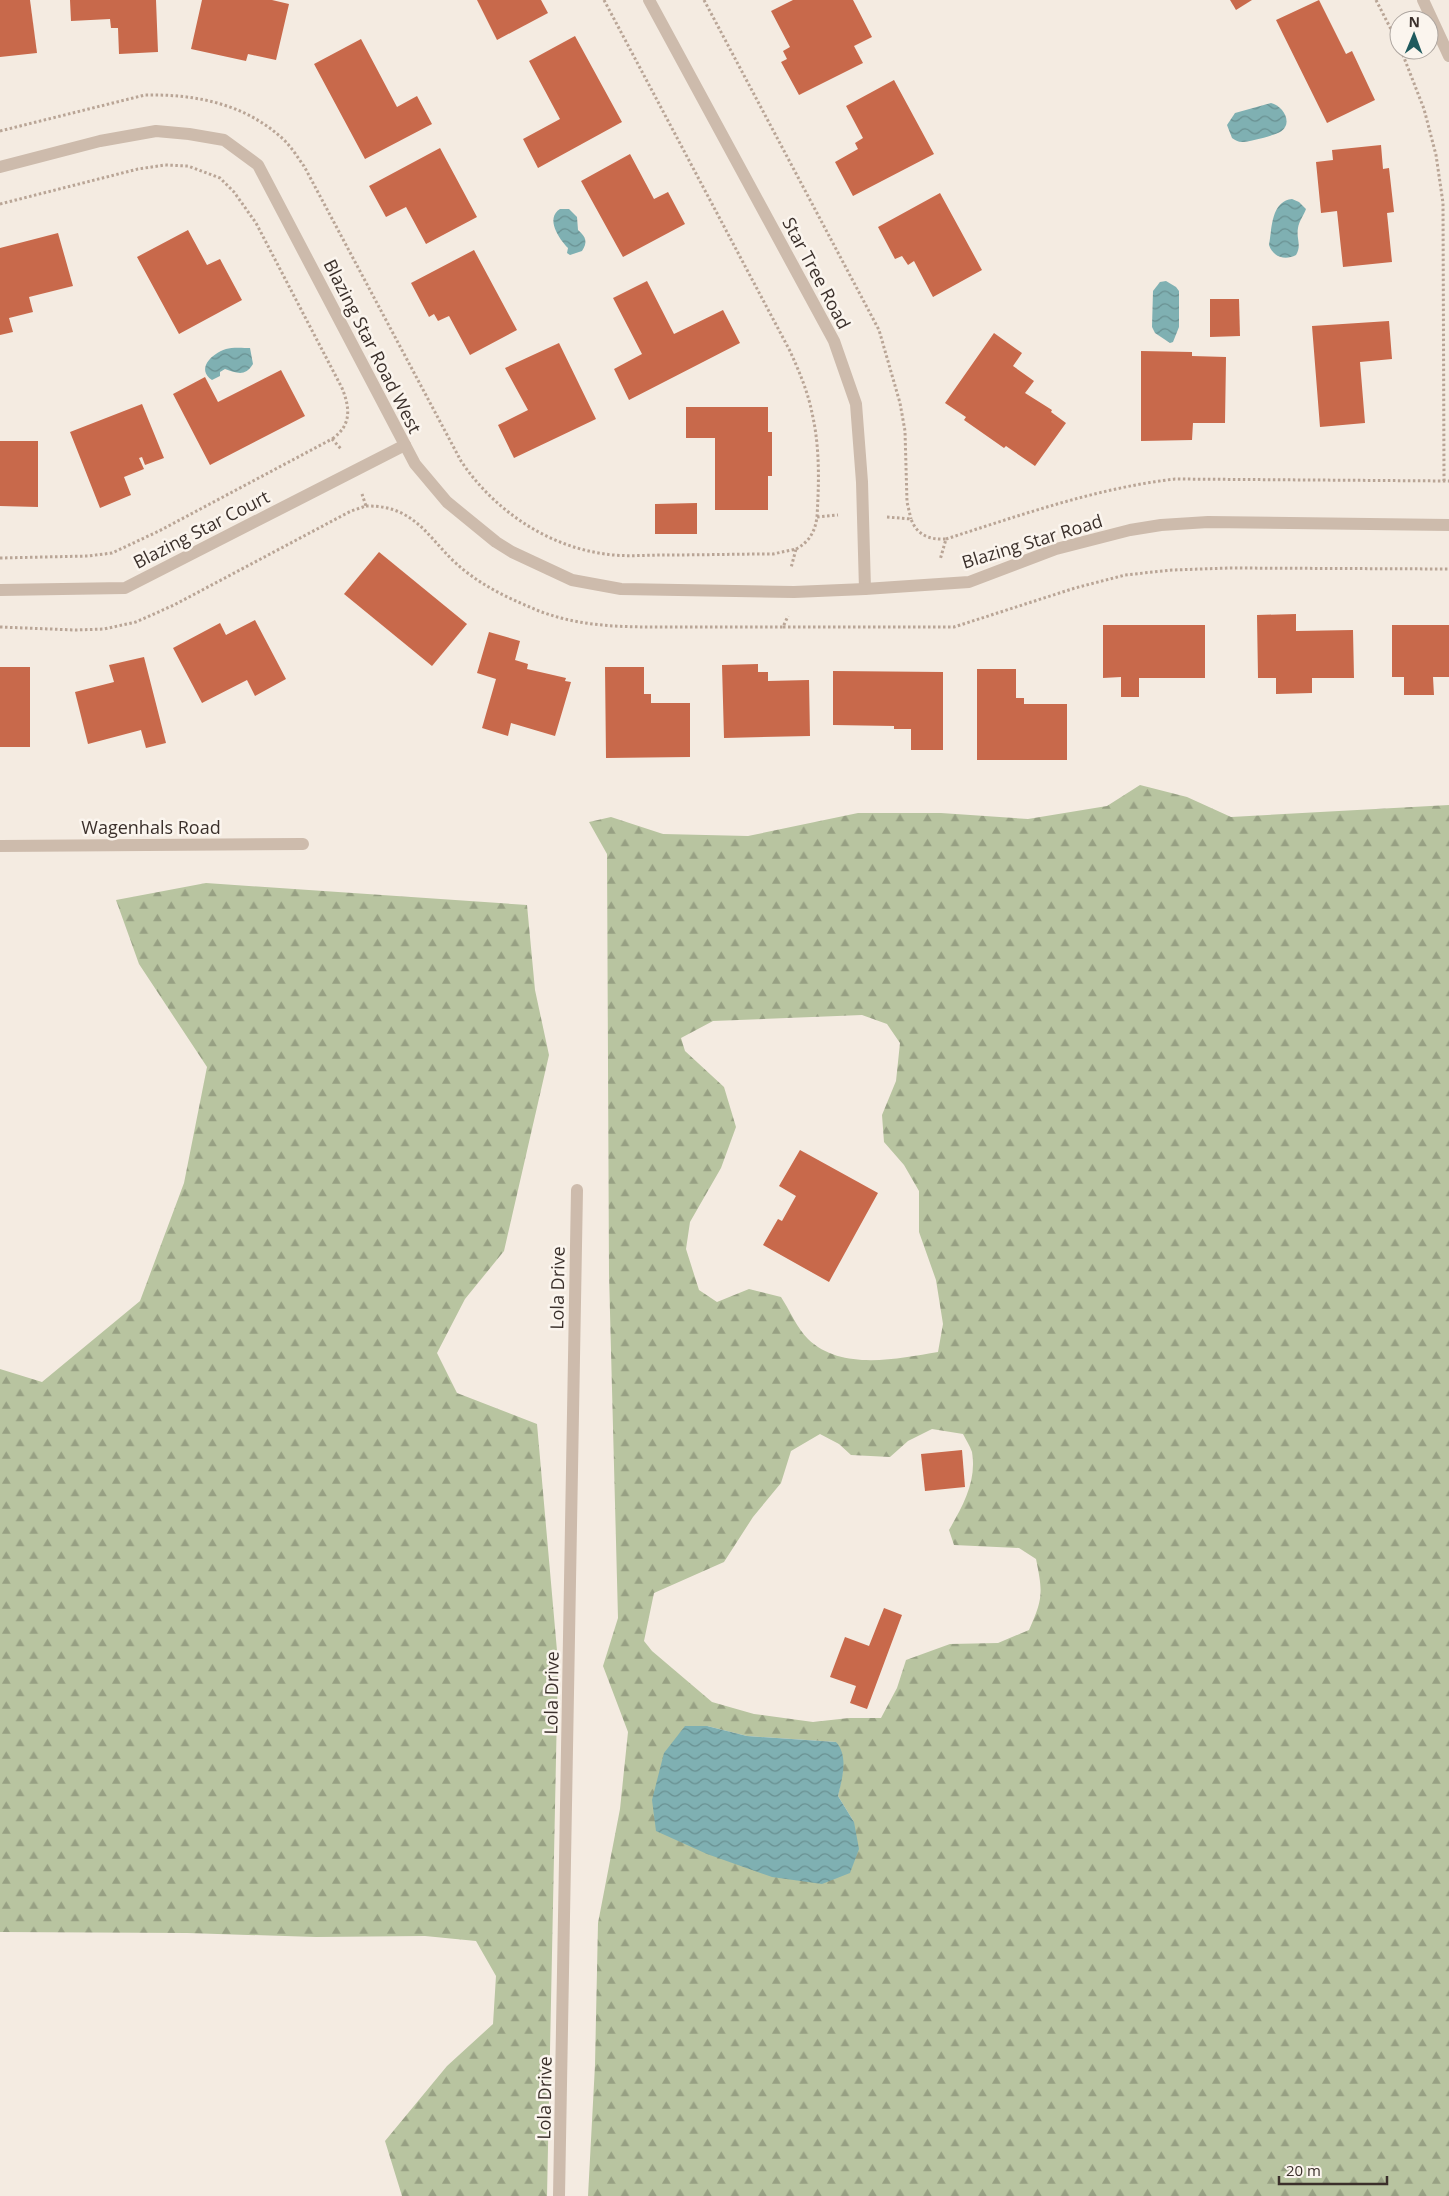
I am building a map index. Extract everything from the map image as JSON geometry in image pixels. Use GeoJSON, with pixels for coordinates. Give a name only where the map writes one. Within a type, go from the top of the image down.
{"type":"FeatureCollection","features":[{"type":"Feature","properties":{"kind":"street","name":"Star Tree Road"},"geometry":{"type":"LineString","coordinates":[[649,0],[834,341],[856,404],[862,482],[865,590]]}},
{"type":"Feature","properties":{"kind":"street"},"geometry":{"type":"LineString","coordinates":[[1423,0],[1449,56]]}},
{"type":"Feature","properties":{"kind":"street","name":"Blazing Star Road West"},"geometry":{"type":"LineString","coordinates":[[0,167],[100,141],[156,131],[224,140],[258,164],[415,464],[447,502],[496,542],[512,552]]}},
{"type":"Feature","properties":{"kind":"street","name":"Blazing Star Court"},"geometry":{"type":"LineString","coordinates":[[0,590],[125,588],[405,445]]}},
{"type":"Feature","properties":{"kind":"street","name":"Blazing Star Road"},"geometry":{"type":"LineString","coordinates":[[512,552],[572,580],[621,589],[790,592],[865,590],[969,582],[1056,549],[1130,530],[1161,525],[1208,522],[1449,525]]}},
{"type":"Feature","properties":{"kind":"street","name":"Wagenhals Road"},"geometry":{"type":"LineString","coordinates":[[0,846],[303,844]]}},
{"type":"Feature","properties":{"kind":"street","name":"Lola Drive"},"geometry":{"type":"LineString","coordinates":[[559,2196],[577,1190]]}},
{"type":"Feature","properties":{"kind":"path"},"geometry":{"type":"LineString","coordinates":[[604,0],[790,351],[802,380],[812,413],[816,442],[817,517]]}},
{"type":"Feature","properties":{"kind":"path"},"geometry":{"type":"LineString","coordinates":[[704,0],[880,330],[900,403],[905,431],[908,502],[911,519]]}},
{"type":"Feature","properties":{"kind":"path"},"geometry":{"type":"LineString","coordinates":[[1376,0],[1389,25]]}},
{"type":"Feature","properties":{"kind":"path"},"geometry":{"type":"LineString","coordinates":[[1405,60],[1424,109],[1436,155],[1444,202],[1444,480]]}},
{"type":"Feature","properties":{"kind":"path"},"geometry":{"type":"LineString","coordinates":[[0,131],[104,104],[153,94],[216,101],[266,124],[286,142],[304,166],[461,461],[474,480],[494,500],[544,535],[570,545],[604,554],[773,554],[796,549],[790,572],[790,592]]}},
{"type":"Feature","properties":{"kind":"path"},"geometry":{"type":"LineString","coordinates":[[0,204],[138,169],[165,165],[188,166],[220,178],[234,192],[256,224],[348,403],[348,413],[342,430],[332,439],[159,531],[112,552],[88,556],[0,558]]}},
{"type":"Feature","properties":{"kind":"path"},"geometry":{"type":"LineString","coordinates":[[332,439],[345,454],[353,472]]}},
{"type":"Feature","properties":{"kind":"path"},"geometry":{"type":"LineString","coordinates":[[946,538],[1143,482],[1175,479],[1449,481]]}},
{"type":"Feature","properties":{"kind":"path"},"geometry":{"type":"LineString","coordinates":[[783,627],[954,627],[1076,588],[1125,575],[1172,570],[1230,568],[1449,570]]}},
{"type":"Feature","properties":{"kind":"green space"},"geometry":{"type":"Polygon","coordinates":[[[1140,785],[1187,797],[1231,817],[1449,805],[1449,2196],[588,2196],[595,2065],[598,1923],[620,1809],[628,1732],[603,1666],[618,1618],[609,1274],[607,854],[589,822],[611,817],[663,834],[748,836],[858,813],[941,813],[1028,819],[1107,806],[1140,785]],[[862,1015],[713,1021],[681,1038],[685,1051],[724,1087],[736,1127],[721,1168],[690,1222],[686,1249],[699,1290],[717,1302],[749,1289],[781,1297],[804,1335],[821,1349],[836,1356],[870,1360],[938,1352],[943,1324],[936,1280],[919,1232],[919,1191],[904,1165],[884,1142],[882,1115],[896,1081],[900,1043],[887,1024],[862,1015]],[[932,1429],[908,1441],[890,1457],[851,1455],[839,1444],[820,1434],[791,1451],[781,1483],[753,1517],[724,1562],[654,1593],[644,1641],[652,1651],[712,1702],[754,1714],[813,1722],[849,1718],[881,1718],[897,1688],[906,1660],[950,1644],[998,1643],[1029,1630],[1037,1611],[1041,1588],[1036,1559],[1019,1548],[954,1545],[949,1530],[968,1493],[973,1463],[972,1452],[963,1434],[932,1429]],[[707,1726],[854,1822],[838,1796],[843,1770],[836,1742],[747,1736],[707,1726]]]}},
{"type":"Feature","properties":{"kind":"green space"},"geometry":{"type":"Polygon","coordinates":[[[206,883],[527,905],[535,990],[549,1055],[504,1251],[465,1299],[437,1353],[457,1393],[537,1424],[558,1662],[547,2196],[402,2196],[385,2141],[447,2066],[493,2024],[496,1976],[476,1941],[425,1936],[316,1937],[187,1933],[0,1932],[0,1369],[42,1382],[140,1301],[184,1183],[207,1067],[139,964],[116,900],[206,883]]]}},
{"type":"Feature","properties":{"kind":"water"},"geometry":{"type":"Polygon","coordinates":[[[1271,103],[1283,111],[1285,115],[1286,124],[1280,132],[1245,142],[1239,142],[1232,138],[1227,125],[1235,113],[1271,103]]]}},
{"type":"Feature","properties":{"kind":"water"},"geometry":{"type":"Polygon","coordinates":[[[1292,199],[1299,202],[1306,209],[1298,228],[1298,251],[1292,257],[1284,258],[1276,255],[1269,245],[1276,210],[1285,201],[1292,199]]]}},
{"type":"Feature","properties":{"kind":"water"},"geometry":{"type":"Polygon","coordinates":[[[560,209],[569,209],[577,217],[578,230],[585,240],[582,251],[570,255],[567,253],[568,248],[558,234],[554,223],[556,213],[560,209]]]}},
{"type":"Feature","properties":{"kind":"water"},"geometry":{"type":"Polygon","coordinates":[[[1166,281],[1179,291],[1179,327],[1173,342],[1170,343],[1155,333],[1152,327],[1153,291],[1160,282],[1166,281]]]}},
{"type":"Feature","properties":{"kind":"water"},"geometry":{"type":"Polygon","coordinates":[[[229,348],[250,348],[253,364],[247,371],[237,373],[225,369],[220,372],[220,376],[212,380],[207,376],[205,367],[215,354],[229,348]]]}},
{"type":"Feature","properties":{"kind":"water"},"geometry":{"type":"Polygon","coordinates":[[[685,1726],[707,1726],[747,1736],[836,1742],[840,1748],[843,1761],[843,1775],[838,1796],[854,1822],[859,1849],[850,1873],[822,1884],[772,1877],[707,1854],[656,1831],[652,1800],[664,1753],[685,1726]]]}},
{"type":"Feature","properties":{"kind":"building"},"geometry":{"type":"Polygon","coordinates":[[[0,0],[30,0],[37,53],[0,57],[0,0]]]}},
{"type":"Feature","properties":{"kind":"building"},"geometry":{"type":"Polygon","coordinates":[[[70,0],[156,0],[158,52],[119,54],[118,28],[111,28],[110,19],[71,21],[70,0]]]}},
{"type":"Feature","properties":{"kind":"building"},"geometry":{"type":"Polygon","coordinates":[[[202,0],[272,0],[289,4],[276,60],[248,54],[246,61],[191,49],[202,0]]]}},
{"type":"Feature","properties":{"kind":"building"},"geometry":{"type":"Polygon","coordinates":[[[477,0],[541,0],[548,13],[497,40],[477,0]]]}},
{"type":"Feature","properties":{"kind":"building"},"geometry":{"type":"Polygon","coordinates":[[[793,0],[853,0],[872,37],[854,46],[863,63],[799,95],[781,62],[787,59],[783,51],[790,47],[771,11],[793,0]]]}},
{"type":"Feature","properties":{"kind":"building"},"geometry":{"type":"Polygon","coordinates":[[[1230,0],[1252,0],[1236,10],[1230,0]]]}},
{"type":"Feature","properties":{"kind":"building"},"geometry":{"type":"Polygon","coordinates":[[[1319,0],[1346,54],[1352,51],[1375,100],[1327,123],[1276,20],[1319,0]]]}},
{"type":"Feature","properties":{"kind":"building"},"geometry":{"type":"Polygon","coordinates":[[[575,36],[622,122],[538,168],[523,139],[560,119],[529,61],[575,36]]]}},
{"type":"Feature","properties":{"kind":"building"},"geometry":{"type":"Polygon","coordinates":[[[361,39],[397,107],[417,96],[432,124],[365,159],[314,64],[361,39]]]}},
{"type":"Feature","properties":{"kind":"building"},"geometry":{"type":"Polygon","coordinates":[[[894,80],[934,154],[853,196],[835,162],[858,149],[855,143],[863,138],[846,106],[894,80]]]}},
{"type":"Feature","properties":{"kind":"building"},"geometry":{"type":"Polygon","coordinates":[[[1381,145],[1383,169],[1389,168],[1394,212],[1387,213],[1392,262],[1343,267],[1337,211],[1321,213],[1316,162],[1333,160],[1332,150],[1381,145]]]}},
{"type":"Feature","properties":{"kind":"building"},"geometry":{"type":"Polygon","coordinates":[[[440,148],[477,217],[426,244],[406,207],[386,217],[369,186],[440,148]]]}},
{"type":"Feature","properties":{"kind":"building"},"geometry":{"type":"Polygon","coordinates":[[[630,154],[654,199],[668,192],[685,224],[623,257],[581,181],[630,154]]]}},
{"type":"Feature","properties":{"kind":"building"},"geometry":{"type":"Polygon","coordinates":[[[940,193],[982,270],[933,297],[914,261],[908,265],[902,256],[895,259],[878,227],[940,193]]]}},
{"type":"Feature","properties":{"kind":"building"},"geometry":{"type":"Polygon","coordinates":[[[188,230],[207,265],[220,259],[242,300],[179,334],[137,257],[188,230]]]}},
{"type":"Feature","properties":{"kind":"building"},"geometry":{"type":"Polygon","coordinates":[[[58,233],[73,286],[29,297],[33,312],[9,318],[13,332],[0,335],[0,248],[58,233]]]}},
{"type":"Feature","properties":{"kind":"building"},"geometry":{"type":"Polygon","coordinates":[[[474,250],[517,330],[470,355],[449,316],[438,321],[434,314],[429,317],[411,283],[474,250]]]}},
{"type":"Feature","properties":{"kind":"building"},"geometry":{"type":"Polygon","coordinates":[[[647,281],[674,334],[723,310],[740,343],[629,400],[614,369],[642,354],[613,298],[647,281]]]}},
{"type":"Feature","properties":{"kind":"building"},"geometry":{"type":"Polygon","coordinates":[[[1210,299],[1239,299],[1240,336],[1210,337],[1210,299]]]}},
{"type":"Feature","properties":{"kind":"building"},"geometry":{"type":"Polygon","coordinates":[[[1389,321],[1392,359],[1360,362],[1365,423],[1320,427],[1312,326],[1389,321]]]}},
{"type":"Feature","properties":{"kind":"building"},"geometry":{"type":"Polygon","coordinates":[[[994,333],[1022,353],[1013,366],[1034,381],[1025,393],[1052,410],[1051,412],[1066,423],[1035,466],[1006,446],[1004,448],[964,420],[966,417],[945,403],[994,333]]]}},
{"type":"Feature","properties":{"kind":"building"},"geometry":{"type":"Polygon","coordinates":[[[559,343],[596,419],[514,458],[498,425],[528,410],[505,368],[559,343]]]}},
{"type":"Feature","properties":{"kind":"building"},"geometry":{"type":"Polygon","coordinates":[[[1141,351],[1192,352],[1192,356],[1226,357],[1225,423],[1193,423],[1192,440],[1141,441],[1141,351]]]}},
{"type":"Feature","properties":{"kind":"building"},"geometry":{"type":"Polygon","coordinates":[[[281,370],[305,416],[210,465],[173,394],[205,377],[218,402],[281,370]]]}},
{"type":"Feature","properties":{"kind":"building"},"geometry":{"type":"Polygon","coordinates":[[[142,404],[164,458],[145,465],[142,457],[139,458],[144,469],[124,477],[131,495],[100,508],[70,432],[142,404]]]}},
{"type":"Feature","properties":{"kind":"building"},"geometry":{"type":"Polygon","coordinates":[[[686,407],[768,407],[768,432],[772,432],[772,476],[768,476],[768,510],[715,510],[715,438],[686,438],[686,407]]]}},
{"type":"Feature","properties":{"kind":"building"},"geometry":{"type":"Polygon","coordinates":[[[0,441],[38,441],[38,507],[0,506],[0,441]]]}},
{"type":"Feature","properties":{"kind":"building"},"geometry":{"type":"Polygon","coordinates":[[[697,503],[697,534],[655,534],[655,504],[697,503]]]}},
{"type":"Feature","properties":{"kind":"building"},"geometry":{"type":"Polygon","coordinates":[[[379,552],[467,624],[432,666],[344,594],[379,552]]]}},
{"type":"Feature","properties":{"kind":"building"},"geometry":{"type":"Polygon","coordinates":[[[1296,614],[1296,631],[1353,630],[1354,678],[1312,678],[1312,693],[1276,694],[1276,678],[1258,678],[1257,615],[1296,614]]]}},
{"type":"Feature","properties":{"kind":"building"},"geometry":{"type":"Polygon","coordinates":[[[255,620],[286,679],[255,696],[247,680],[202,703],[173,648],[220,623],[226,635],[255,620]]]}},
{"type":"Feature","properties":{"kind":"building"},"geometry":{"type":"Polygon","coordinates":[[[1103,625],[1205,625],[1205,678],[1139,678],[1139,697],[1121,697],[1121,677],[1103,678],[1103,625]]]}},
{"type":"Feature","properties":{"kind":"building"},"geometry":{"type":"Polygon","coordinates":[[[1392,625],[1449,625],[1449,677],[1433,677],[1434,695],[1404,695],[1404,677],[1392,677],[1392,625]]]}},
{"type":"Feature","properties":{"kind":"building"},"geometry":{"type":"Polygon","coordinates":[[[489,632],[520,641],[515,660],[528,664],[527,669],[566,678],[565,681],[571,682],[555,736],[511,723],[508,736],[482,728],[496,679],[477,673],[489,632]]]}},
{"type":"Feature","properties":{"kind":"building"},"geometry":{"type":"Polygon","coordinates":[[[144,657],[166,743],[146,748],[141,730],[88,744],[75,692],[114,682],[109,665],[144,657]]]}},
{"type":"Feature","properties":{"kind":"building"},"geometry":{"type":"Polygon","coordinates":[[[758,664],[758,672],[768,672],[768,681],[809,680],[810,736],[724,738],[722,665],[758,664]]]}},
{"type":"Feature","properties":{"kind":"building"},"geometry":{"type":"Polygon","coordinates":[[[0,667],[30,667],[30,747],[0,747],[0,667]]]}},
{"type":"Feature","properties":{"kind":"building"},"geometry":{"type":"Polygon","coordinates":[[[605,667],[644,667],[644,694],[651,694],[651,703],[690,703],[690,757],[606,758],[605,667]]]}},
{"type":"Feature","properties":{"kind":"building"},"geometry":{"type":"Polygon","coordinates":[[[977,669],[1016,669],[1016,698],[1024,698],[1024,704],[1067,704],[1067,760],[977,760],[977,669]]]}},
{"type":"Feature","properties":{"kind":"building"},"geometry":{"type":"Polygon","coordinates":[[[833,671],[943,672],[943,750],[911,750],[911,729],[894,729],[894,726],[833,725],[833,671]]]}},
{"type":"Feature","properties":{"kind":"building"},"geometry":{"type":"Polygon","coordinates":[[[800,1150],[878,1193],[829,1282],[763,1245],[778,1219],[782,1221],[796,1196],[779,1186],[800,1150]]]}},
{"type":"Feature","properties":{"kind":"building"},"geometry":{"type":"Polygon","coordinates":[[[962,1450],[965,1487],[925,1491],[921,1454],[962,1450]]]}},
{"type":"Feature","properties":{"kind":"building"},"geometry":{"type":"Polygon","coordinates":[[[884,1608],[902,1615],[867,1709],[850,1703],[856,1686],[830,1677],[845,1637],[869,1646],[884,1608]]]}}]}
